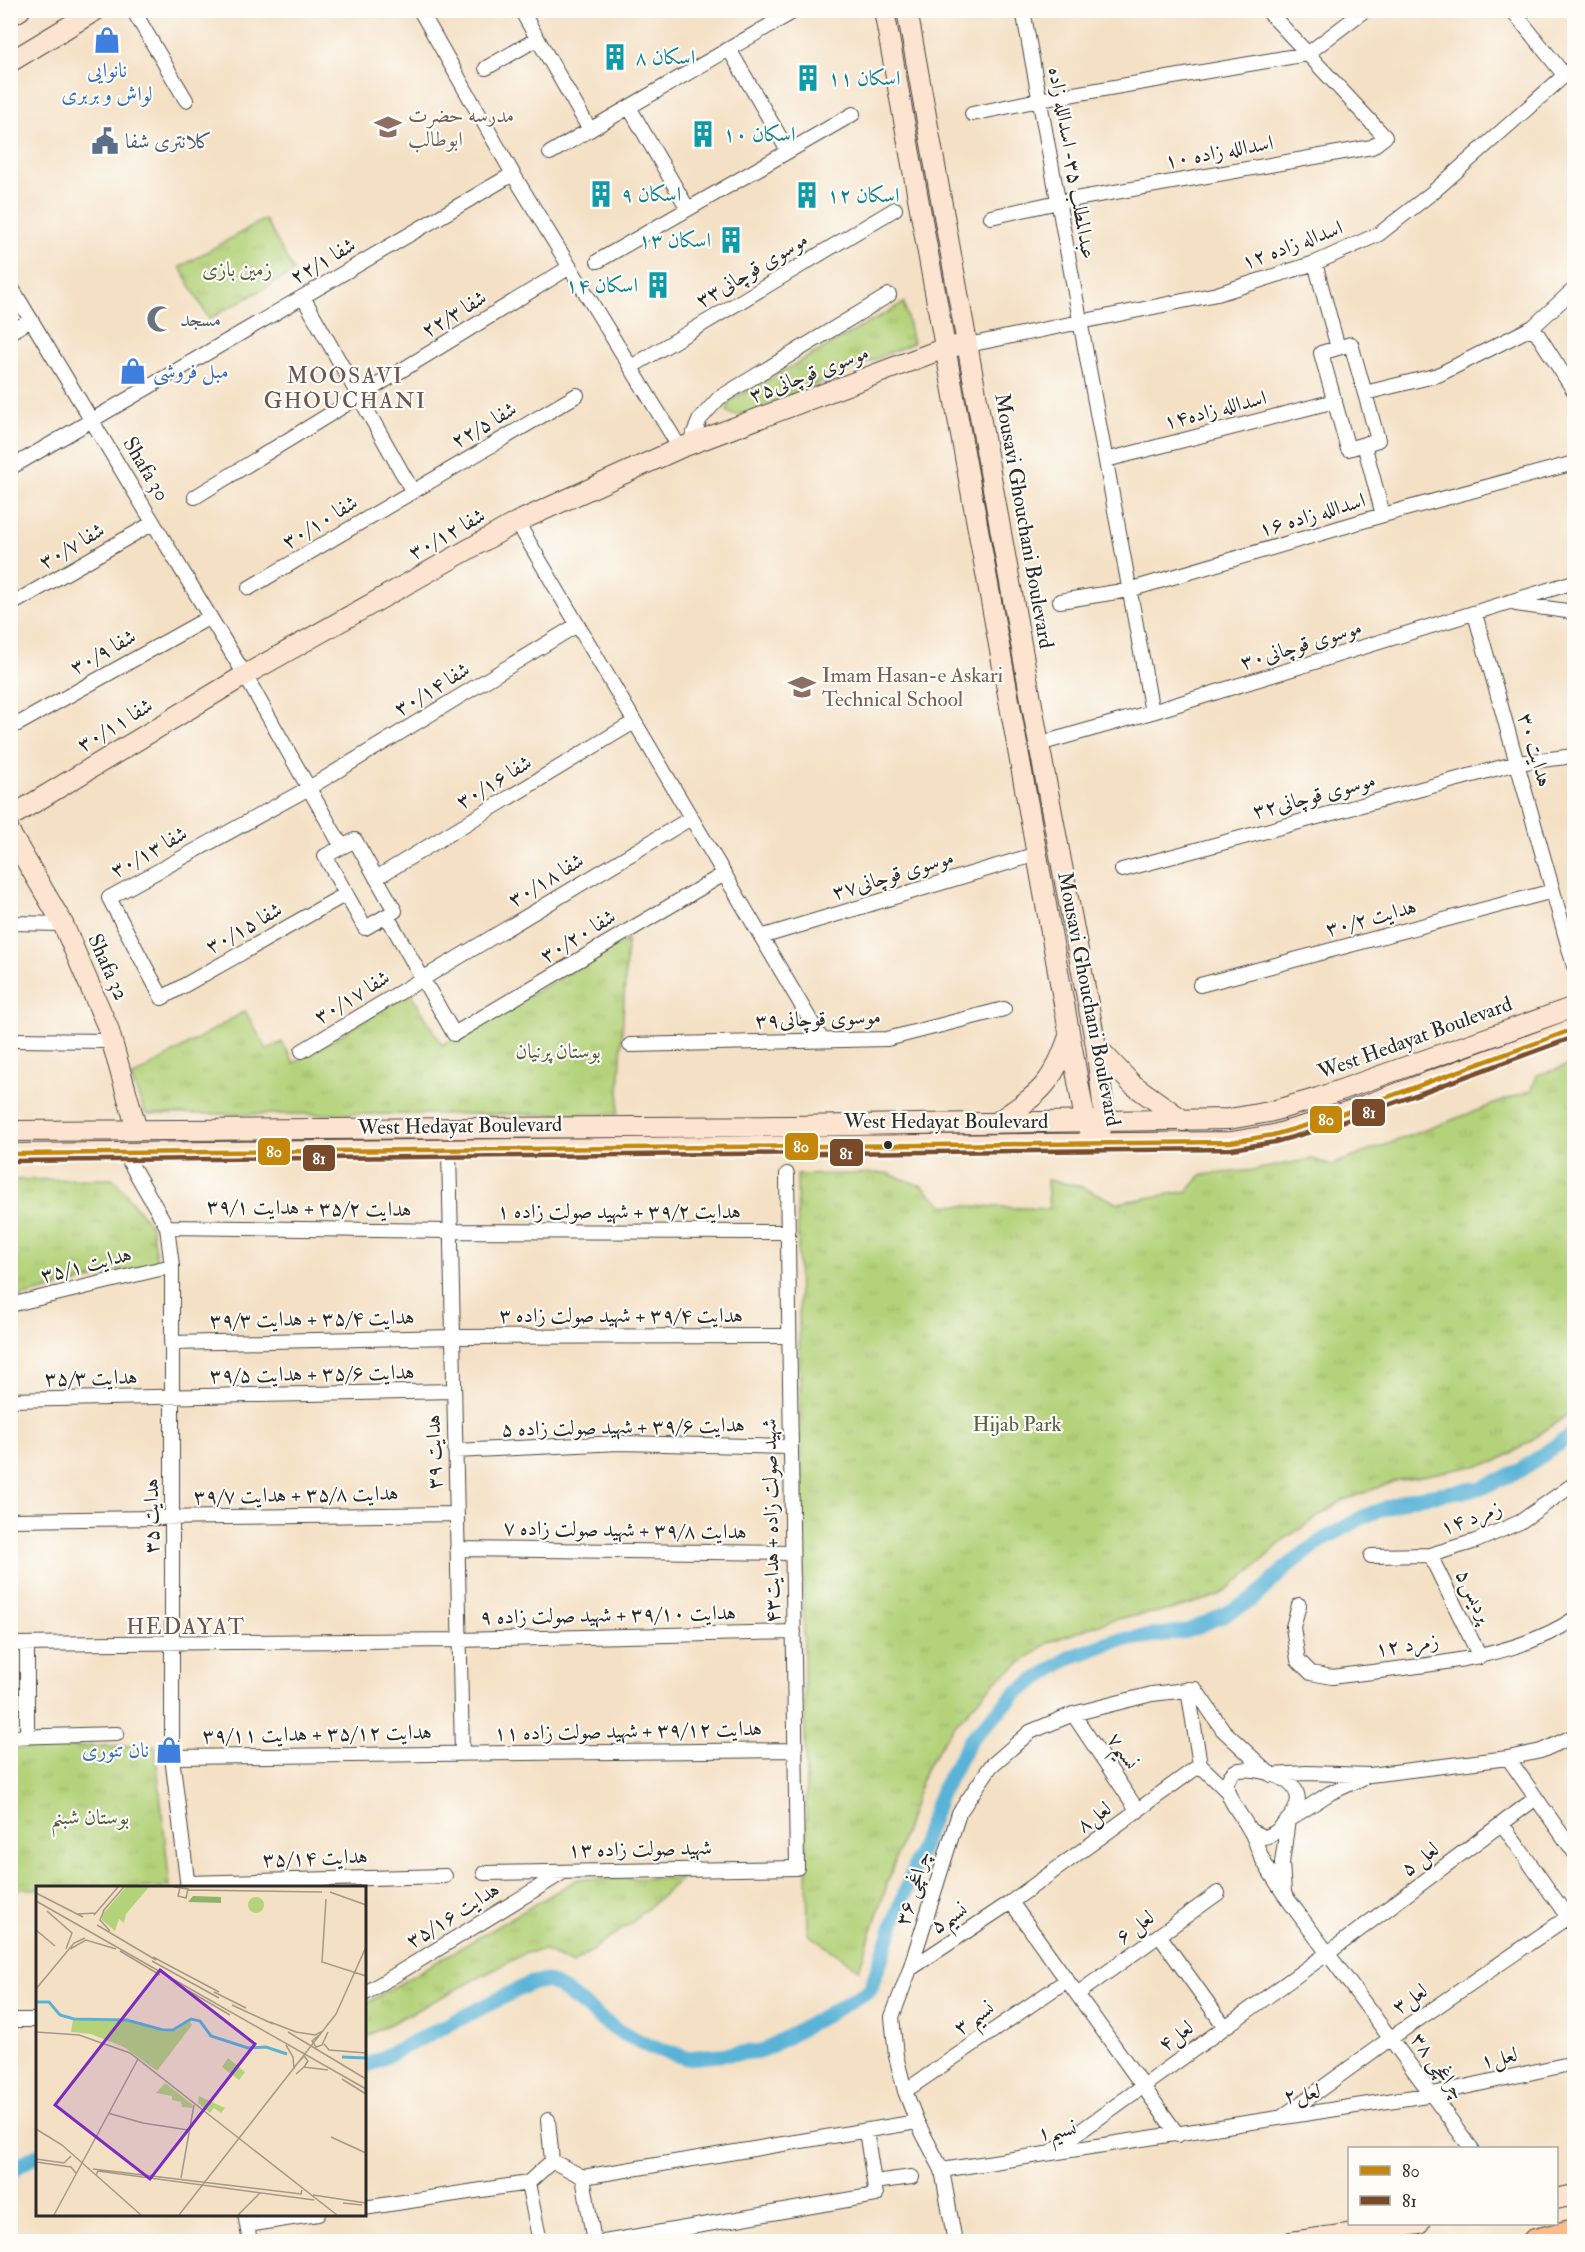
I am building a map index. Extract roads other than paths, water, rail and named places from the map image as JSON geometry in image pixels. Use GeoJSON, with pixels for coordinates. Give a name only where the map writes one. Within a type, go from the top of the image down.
{"type":"FeatureCollection","features":[{"type":"Feature","properties":{"kind":"highway"},"geometry":{"type":"LineString","coordinates":[[1535,2241],[1575,2232]]}},
{"type":"Feature","properties":{"kind":"street"},"geometry":{"type":"LineString","coordinates":[[10,16],[20,10]]}},
{"type":"Feature","properties":{"kind":"street"},"geometry":{"type":"LineString","coordinates":[[10,62],[96,10]]}},
{"type":"Feature","properties":{"kind":"street"},"geometry":{"type":"LineString","coordinates":[[133,10],[186,100]]}},
{"type":"Feature","properties":{"kind":"street"},"geometry":{"type":"LineString","coordinates":[[420,10],[513,174],[631,367],[685,446]]}},
{"type":"Feature","properties":{"kind":"street"},"geometry":{"type":"LineString","coordinates":[[521,10],[590,130]]}},
{"type":"Feature","properties":{"kind":"street"},"geometry":{"type":"LineString","coordinates":[[550,153],[796,10]]}},
{"type":"Feature","properties":{"kind":"street","name":"Mousavi Ghouchani Boulevard"},"geometry":{"type":"LineString","coordinates":[[884,10],[1085,1120],[1094,1144]]}},
{"type":"Feature","properties":{"kind":"street","name":"Mousavi Ghouchani Boulevard"},"geometry":{"type":"LineString","coordinates":[[908,10],[1039,744],[1096,1046],[1105,1120],[1094,1144]]}},
{"type":"Feature","properties":{"kind":"street","name":"عبدالمطلب ۳۵- اسدالله زاده"},"geometry":{"type":"LineString","coordinates":[[1023,10],[1152,712]]}},
{"type":"Feature","properties":{"kind":"street"},"geometry":{"type":"LineString","coordinates":[[1267,10],[1307,54]]}},
{"type":"Feature","properties":{"kind":"street"},"geometry":{"type":"LineString","coordinates":[[972,114],[1039,100],[1307,54],[1365,10]]}},
{"type":"Feature","properties":{"kind":"street"},"geometry":{"type":"LineString","coordinates":[[1512,10],[1570,72]]}},
{"type":"Feature","properties":{"kind":"street"},"geometry":{"type":"LineString","coordinates":[[486,68],[537,39]]}},
{"type":"Feature","properties":{"kind":"street"},"geometry":{"type":"LineString","coordinates":[[729,49],[788,151]]}},
{"type":"Feature","properties":{"kind":"street","name":"اسدالله زاده ۱۰"},"geometry":{"type":"LineString","coordinates":[[991,217],[1058,202],[1372,147],[1385,137],[1307,54]]}},
{"type":"Feature","properties":{"kind":"street","name":"اسداله زاده ۱۲"},"geometry":{"type":"LineString","coordinates":[[968,345],[1217,294],[1315,263],[1379,234],[1433,192],[1570,72]]}},
{"type":"Feature","properties":{"kind":"street"},"geometry":{"type":"LineString","coordinates":[[629,107],[688,209]]}},
{"type":"Feature","properties":{"kind":"street"},"geometry":{"type":"LineString","coordinates":[[598,261],[853,114]]}},
{"type":"Feature","properties":{"kind":"street","name":"۲۲/۱ شفا"},"geometry":{"type":"LineString","coordinates":[[10,468],[513,174]]}},
{"type":"Feature","properties":{"kind":"street","name":"موسوی قوچانی۳۳"},"geometry":{"type":"LineString","coordinates":[[631,367],[895,209]]}},
{"type":"Feature","properties":{"kind":"street"},"geometry":{"type":"LineString","coordinates":[[1315,263],[1338,348]]}},
{"type":"Feature","properties":{"kind":"street","name":"شفا ۲۲/۳"},"geometry":{"type":"LineString","coordinates":[[195,497],[570,267]]}},
{"type":"Feature","properties":{"kind":"street","name":"Shafa 30"},"geometry":{"type":"LineString","coordinates":[[10,285],[245,675],[342,847]]}},
{"type":"Feature","properties":{"kind":"street"},"geometry":{"type":"LineString","coordinates":[[1365,393],[1438,375],[1533,327],[1575,290]]}},
{"type":"Feature","properties":{"kind":"street","name":"موسوی قوچانی۳۵"},"geometry":{"type":"LineString","coordinates":[[685,446],[700,419],[719,398],[889,295]]}},
{"type":"Feature","properties":{"kind":"street"},"geometry":{"type":"LineString","coordinates":[[303,297],[413,492]]}},
{"type":"Feature","properties":{"kind":"street"},"geometry":{"type":"LineString","coordinates":[[10,332],[31,320]]}},
{"type":"Feature","properties":{"kind":"street"},"geometry":{"type":"LineString","coordinates":[[1533,327],[1575,391]]}},
{"type":"Feature","properties":{"kind":"street"},"geometry":{"type":"LineString","coordinates":[[1351,344],[1365,393],[1378,440],[1348,449],[1321,353],[1351,344]]}},
{"type":"Feature","properties":{"kind":"street","name":"موسوی قوچانی۳۵"},"geometry":{"type":"LineString","coordinates":[[685,446],[945,348],[968,345]]}},
{"type":"Feature","properties":{"kind":"street","name":"شفا ۲۲/۵"},"geometry":{"type":"LineString","coordinates":[[413,492],[577,395]]}},
{"type":"Feature","properties":{"kind":"street","name":"اسدالله زاده۱۴"},"geometry":{"type":"LineString","coordinates":[[1106,460],[1335,401]]}},
{"type":"Feature","properties":{"kind":"street"},"geometry":{"type":"LineString","coordinates":[[1364,444],[1383,515]]}},
{"type":"Feature","properties":{"kind":"street","name":"شفا ۳۰/۱۲"},"geometry":{"type":"LineString","coordinates":[[245,675],[517,522],[685,446]]}},
{"type":"Feature","properties":{"kind":"street","name":"اسدالله زاده ۱۶"},"geometry":{"type":"LineString","coordinates":[[1060,601],[1130,590],[1383,515],[1575,463]]}},
{"type":"Feature","properties":{"kind":"street","name":"شفا ۳۰/۱۰"},"geometry":{"type":"LineString","coordinates":[[249,588],[413,492]]}},
{"type":"Feature","properties":{"kind":"street"},"geometry":{"type":"LineString","coordinates":[[517,522],[822,1040]]}},
{"type":"Feature","properties":{"kind":"street","name":"۳۰/۷ شفا"},"geometry":{"type":"LineString","coordinates":[[10,605],[153,523]]}},
{"type":"Feature","properties":{"kind":"street","name":"موسوی قوچانی۳۰"},"geometry":{"type":"LineString","coordinates":[[1039,744],[1152,712],[1575,582]]}},
{"type":"Feature","properties":{"kind":"street"},"geometry":{"type":"LineString","coordinates":[[1510,603],[1575,612]]}},
{"type":"Feature","properties":{"kind":"street","name":"هدایت ۳۰"},"geometry":{"type":"LineString","coordinates":[[1474,614],[1575,966]]}},
{"type":"Feature","properties":{"kind":"street","name":"۳۰/۹ شفا"},"geometry":{"type":"LineString","coordinates":[[18,723],[210,616]]}},
{"type":"Feature","properties":{"kind":"street","name":"شفا ۳۰/۱۴"},"geometry":{"type":"LineString","coordinates":[[309,788],[577,625]]}},
{"type":"Feature","properties":{"kind":"street","name":"شفا ۳۰/۱۱"},"geometry":{"type":"LineString","coordinates":[[10,817],[245,675]]}},
{"type":"Feature","properties":{"kind":"street","name":"شفا ۳۰/۱۶"},"geometry":{"type":"LineString","coordinates":[[376,878],[634,722]]}},
{"type":"Feature","properties":{"kind":"street","name":"موسوی قوچانی۳۲"},"geometry":{"type":"LineString","coordinates":[[1122,870],[1517,763],[1575,756]]}},
{"type":"Feature","properties":{"kind":"street","name":"شفا ۳۰/۱۳"},"geometry":{"type":"LineString","coordinates":[[162,998],[109,898],[309,788]]}},
{"type":"Feature","properties":{"kind":"street","name":"شفا ۳۰/۱۸"},"geometry":{"type":"LineString","coordinates":[[423,979],[691,818]]}},
{"type":"Feature","properties":{"kind":"street","name":"Shafa 32"},"geometry":{"type":"LineString","coordinates":[[10,833],[63,924],[108,1028],[137,1130]]}},
{"type":"Feature","properties":{"kind":"street"},"geometry":{"type":"LineString","coordinates":[[354,840],[376,878],[395,911],[365,928],[325,856],[354,840]]}},
{"type":"Feature","properties":{"kind":"street","name":"موسوی قوچانی۳۷"},"geometry":{"type":"LineString","coordinates":[[761,937],[1037,854]]}},
{"type":"Feature","properties":{"kind":"street","name":"شفا ۳۰/۲۰"},"geometry":{"type":"LineString","coordinates":[[423,979],[453,1034],[724,874]]}},
{"type":"Feature","properties":{"kind":"street","name":"هدایت ۳۰/۲"},"geometry":{"type":"LineString","coordinates":[[1200,985],[1553,891]]}},
{"type":"Feature","properties":{"kind":"street","name":"شفا ۳۰/۱۵"},"geometry":{"type":"LineString","coordinates":[[162,998],[346,894]]}},
{"type":"Feature","properties":{"kind":"street"},"geometry":{"type":"LineString","coordinates":[[387,916],[423,979]]}},
{"type":"Feature","properties":{"kind":"street"},"geometry":{"type":"LineString","coordinates":[[10,923],[63,924]]}},
{"type":"Feature","properties":{"kind":"street","name":"شفا ۳۰/۱۷"},"geometry":{"type":"LineString","coordinates":[[302,1051],[423,979]]}},
{"type":"Feature","properties":{"kind":"street","name":"West Hedayat Boulevard"},"geometry":{"type":"LineString","coordinates":[[10,1131],[617,1127],[1229,1119],[1269,1112],[1318,1098],[1575,1007]]}},
{"type":"Feature","properties":{"kind":"street","name":"موسوی قوچانی۳۹"},"geometry":{"type":"LineString","coordinates":[[630,1045],[887,1039],[1004,1009]]}},
{"type":"Feature","properties":{"kind":"street","name":"West Hedayat Boulevard"},"geometry":{"type":"LineString","coordinates":[[10,1154],[1231,1142],[1273,1135],[1325,1120],[1575,1029]]}},
{"type":"Feature","properties":{"kind":"street"},"geometry":{"type":"LineString","coordinates":[[995,1123],[1028,1101],[1047,1084],[1060,1063],[1070,1034]]}},
{"type":"Feature","properties":{"kind":"street"},"geometry":{"type":"LineString","coordinates":[[10,1040],[112,1041]]}},
{"type":"Feature","properties":{"kind":"street"},"geometry":{"type":"LineString","coordinates":[[1096,1046],[1132,1084],[1184,1121]]}},
{"type":"Feature","properties":{"kind":"street"},"geometry":{"type":"LineString","coordinates":[[617,1127],[618,1148]]}},
{"type":"Feature","properties":{"kind":"street","name":"هدایت ۳۹"},"geometry":{"type":"LineString","coordinates":[[449,1150],[462,1753]]}},
{"type":"Feature","properties":{"kind":"street","name":"هدایت ۳۵"},"geometry":{"type":"LineString","coordinates":[[125,1154],[167,1227],[171,1266],[172,1757],[187,1885]]}},
{"type":"Feature","properties":{"kind":"street","name":"شهید صولت زاده + هدایت۴۳"},"geometry":{"type":"LineString","coordinates":[[787,1174],[797,1868]]}},
{"type":"Feature","properties":{"kind":"street","name":"هدایت ۳۵/۲ + هدایت ۳۹/۱"},"geometry":{"type":"LineString","coordinates":[[167,1227],[451,1231]]}},
{"type":"Feature","properties":{"kind":"street","name":"هدایت ۳۹/۲ + شهید صولت زاده ۱"},"geometry":{"type":"LineString","coordinates":[[451,1231],[788,1232]]}},
{"type":"Feature","properties":{"kind":"street","name":"هدایت ۳۵/۱"},"geometry":{"type":"LineString","coordinates":[[10,1305],[171,1266]]}},
{"type":"Feature","properties":{"kind":"street","name":"هدایت ۳۹/۴ + شهید صولت زاده ۳"},"geometry":{"type":"LineString","coordinates":[[453,1337],[789,1336]]}},
{"type":"Feature","properties":{"kind":"street","name":"هدایت ۳۵/۴ + هدایت ۳۹/۳"},"geometry":{"type":"LineString","coordinates":[[171,1343],[453,1337]]}},
{"type":"Feature","properties":{"kind":"street","name":"هدایت ۳۵/۶ + هدایت ۳۹/۵"},"geometry":{"type":"LineString","coordinates":[[172,1398],[454,1391]]}},
{"type":"Feature","properties":{"kind":"street","name":"هدایت ۳۵/۳"},"geometry":{"type":"LineString","coordinates":[[10,1400],[172,1398]]}},
{"type":"Feature","properties":{"kind":"street","name":"هدایت ۳۹/۶ + شهید صولت زاده ۵"},"geometry":{"type":"LineString","coordinates":[[455,1451],[619,1443],[791,1447]]}},
{"type":"Feature","properties":{"kind":"street","name":"زمرد ۱۴"},"geometry":{"type":"LineString","coordinates":[[1371,1556],[1430,1555],[1476,1541],[1520,1522],[1575,1484]]}},
{"type":"Feature","properties":{"kind":"street","name":"هدایت ۳۵/۸ + هدایت ۳۹/۷"},"geometry":{"type":"LineString","coordinates":[[10,1520],[457,1514]]}},
{"type":"Feature","properties":{"kind":"street","name":"هدایت ۳۹/۸ + شهید صولت زاده ۷"},"geometry":{"type":"LineString","coordinates":[[457,1549],[792,1553]]}},
{"type":"Feature","properties":{"kind":"street","name":"پردیس۵"},"geometry":{"type":"LineString","coordinates":[[1430,1555],[1480,1656]]}},
{"type":"Feature","properties":{"kind":"street","name":"زمرد ۱۲"},"geometry":{"type":"LineString","coordinates":[[1299,1605],[1293,1628],[1298,1660],[1311,1673],[1332,1677],[1480,1656],[1528,1641],[1575,1619]]}},
{"type":"Feature","properties":{"kind":"street","name":"هدایت ۳۹/۱۰ + شهید صولت زاده ۹"},"geometry":{"type":"LineString","coordinates":[[10,1644],[459,1640],[794,1632]]}},
{"type":"Feature","properties":{"kind":"street"},"geometry":{"type":"LineString","coordinates":[[27,1644],[27,1736]]}},
{"type":"Feature","properties":{"kind":"street"},"geometry":{"type":"LineString","coordinates":[[1192,1689],[1200,1766],[1228,1792],[1251,1831],[1258,1836],[1268,1837],[1288,1820],[1330,1793],[1370,1775]]}},
{"type":"Feature","properties":{"kind":"street"},"geometry":{"type":"LineString","coordinates":[[1192,1689],[1223,1730],[1271,1775],[1307,1773],[1370,1775],[1508,1758],[1541,1751],[1575,1737]]}},
{"type":"Feature","properties":{"kind":"street","name":"چراغچی ۳۶"},"geometry":{"type":"LineString","coordinates":[[955,2241],[942,2170],[917,2122],[905,2091],[896,2056],[892,2017],[910,1969],[959,1813],[991,1766],[1030,1732],[1073,1714],[1152,1694],[1192,1689]]}},
{"type":"Feature","properties":{"kind":"street","name":"نسیم۷"},"geometry":{"type":"LineString","coordinates":[[1073,1714],[1138,1811]]}},
{"type":"Feature","properties":{"kind":"street"},"geometry":{"type":"LineString","coordinates":[[10,1737],[117,1734]]}},
{"type":"Feature","properties":{"kind":"street","name":"هدایت ۳۹/۱۲ + شهید صولت زاده ۱۱"},"geometry":{"type":"LineString","coordinates":[[462,1753],[795,1750]]}},
{"type":"Feature","properties":{"kind":"street","name":"هدایت ۳۵/۱۲ + هدایت ۳۹/۱۱"},"geometry":{"type":"LineString","coordinates":[[172,1757],[462,1753]]}},
{"type":"Feature","properties":{"kind":"street"},"geometry":{"type":"LineString","coordinates":[[1508,1758],[1575,1852]]}},
{"type":"Feature","properties":{"kind":"street","name":"لعل۸"},"geometry":{"type":"LineString","coordinates":[[1011,1902],[1200,1766]]}},
{"type":"Feature","properties":{"kind":"street"},"geometry":{"type":"LineString","coordinates":[[1228,1792],[1227,1782],[1233,1772],[1245,1769],[1289,1781],[1297,1792],[1297,1807],[1288,1820],[1282,1863],[1284,1894]]}},
{"type":"Feature","properties":{"kind":"street","name":"لعل ۵"},"geometry":{"type":"LineString","coordinates":[[1328,1953],[1536,1798]]}},
{"type":"Feature","properties":{"kind":"street"},"geometry":{"type":"LineString","coordinates":[[1502,1824],[1571,1922]]}},
{"type":"Feature","properties":{"kind":"street","name":"چراغچی ۳۸"},"geometry":{"type":"LineString","coordinates":[[1251,1831],[1263,1862],[1284,1894],[1470,2147]]}},
{"type":"Feature","properties":{"kind":"street","name":"شهید صولت زاده ۱۳"},"geometry":{"type":"LineString","coordinates":[[484,1873],[797,1868]]}},
{"type":"Feature","properties":{"kind":"street","name":"هدایت ۳۵/۱۶"},"geometry":{"type":"LineString","coordinates":[[366,1993],[564,1872]]}},
{"type":"Feature","properties":{"kind":"street","name":"هدایت ۳۵/۱۴"},"geometry":{"type":"LineString","coordinates":[[187,1885],[445,1876]]}},
{"type":"Feature","properties":{"kind":"street","name":"لعل ۶"},"geometry":{"type":"LineString","coordinates":[[1077,1994],[1218,1893]]}},
{"type":"Feature","properties":{"kind":"street"},"geometry":{"type":"LineString","coordinates":[[1011,1902],[1178,2135]]}},
{"type":"Feature","properties":{"kind":"street","name":"نسیم۵"},"geometry":{"type":"LineString","coordinates":[[910,1969],[1011,1902]]}},
{"type":"Feature","properties":{"kind":"street","name":"لعل۳"},"geometry":{"type":"LineString","coordinates":[[1278,2119],[1391,2038],[1571,1922]]}},
{"type":"Feature","properties":{"kind":"street"},"geometry":{"type":"LineString","coordinates":[[1160,1935],[1225,2027]]}},
{"type":"Feature","properties":{"kind":"street","name":"لعل۴"},"geometry":{"type":"LineString","coordinates":[[1048,2154],[1328,1953]]}},
{"type":"Feature","properties":{"kind":"street","name":"نسیم ۳"},"geometry":{"type":"LineString","coordinates":[[905,2091],[1067,1980]]}},
{"type":"Feature","properties":{"kind":"street"},"geometry":{"type":"LineString","coordinates":[[10,2020],[36,2020]]}},
{"type":"Feature","properties":{"kind":"street","name":"لعل۱"},"geometry":{"type":"LineString","coordinates":[[1433,2094],[1575,2063]]}},
{"type":"Feature","properties":{"kind":"street","name":"لعل۲"},"geometry":{"type":"LineString","coordinates":[[1178,2135],[1433,2094]]}},
{"type":"Feature","properties":{"kind":"street"},"geometry":{"type":"LineString","coordinates":[[548,2120],[552,2161]]}},
{"type":"Feature","properties":{"kind":"street"},"geometry":{"type":"LineString","coordinates":[[552,2161],[584,2177],[917,2122]]}},
{"type":"Feature","properties":{"kind":"street"},"geometry":{"type":"LineString","coordinates":[[604,2241],[876,2195],[866,2131]]}},
{"type":"Feature","properties":{"kind":"street","name":"نسیم۱"},"geometry":{"type":"LineString","coordinates":[[942,2170],[1178,2135]]}},
{"type":"Feature","properties":{"kind":"street"},"geometry":{"type":"LineString","coordinates":[[366,2208],[528,2183],[552,2161]]}},
{"type":"Feature","properties":{"kind":"street"},"geometry":{"type":"LineString","coordinates":[[584,2177],[594,2241]]}},
{"type":"Feature","properties":{"kind":"street"},"geometry":{"type":"LineString","coordinates":[[874,2182],[912,2177]]}},
{"type":"Feature","properties":{"kind":"street"},"geometry":{"type":"LineString","coordinates":[[528,2183],[540,2241]]}},
{"type":"Feature","properties":{"kind":"street"},"geometry":{"type":"LineString","coordinates":[[1558,2199],[1575,2195]]}},
{"type":"Feature","properties":{"kind":"street"},"geometry":{"type":"LineString","coordinates":[[250,2241],[246,2220],[294,2216]]}},
{"type":"Feature","properties":{"kind":"street"},"geometry":{"type":"LineString","coordinates":[[1291,2241],[1405,2225]]}},
{"type":"Feature","properties":{"kind":"waterway"},"geometry":{"type":"LineString","coordinates":[[366,2066],[531,1983],[547,1981],[562,1989],[616,2030],[651,2047],[687,2058],[762,2051],[870,1990],[942,1790],[971,1739],[1016,1693],[1069,1658],[1114,1641],[1187,1631],[1219,1617],[1252,1600],[1291,1563],[1324,1539],[1365,1516],[1412,1498],[1481,1488],[1521,1470],[1574,1433]]}},
{"type":"Feature","properties":{"kind":"waterway"},"geometry":{"type":"LineString","coordinates":[[10,2174],[21,2164],[36,2156]]}},
{"type":"Feature","properties":{"kind":"place","name":"نانوایی لواش و بربری"},"geometry":{"type":"Point","coordinates":[107,40]}},
{"type":"Feature","properties":{"kind":"place","name":"اسکان ۸"},"geometry":{"type":"Point","coordinates":[615,57]}},
{"type":"Feature","properties":{"kind":"place","name":"اسکان ۱۱"},"geometry":{"type":"Point","coordinates":[808,78]}},
{"type":"Feature","properties":{"kind":"place","name":"مدرسه حضرت ابوطالب"},"geometry":{"type":"Point","coordinates":[388,127]}},
{"type":"Feature","properties":{"kind":"place","name":"اسکان ۱۰"},"geometry":{"type":"Point","coordinates":[703,134]}},
{"type":"Feature","properties":{"kind":"place","name":"کلانتری شفا"},"geometry":{"type":"Point","coordinates":[105,141]}},
{"type":"Feature","properties":{"kind":"place","name":"اسکان ۹"},"geometry":{"type":"Point","coordinates":[601,194]}},
{"type":"Feature","properties":{"kind":"place","name":"اسکان ۱۲"},"geometry":{"type":"Point","coordinates":[807,195]}},
{"type":"Feature","properties":{"kind":"place","name":"اسکان ۱۳"},"geometry":{"type":"Point","coordinates":[731,240]}},
{"type":"Feature","properties":{"kind":"place","name":"اسکان ۱۴"},"geometry":{"type":"Point","coordinates":[658,285]}},
{"type":"Feature","properties":{"kind":"place","name":"مسجد"},"geometry":{"type":"Point","coordinates":[160,319]}},
{"type":"Feature","properties":{"kind":"place","name":"مبل فروشی"},"geometry":{"type":"Point","coordinates":[133,371]}},
{"type":"Feature","properties":{"kind":"place","name":"Imam Hasan-e Askari Technical School"},"geometry":{"type":"Point","coordinates":[802,687]}},
{"type":"Feature","properties":{"kind":"place","name":"نان تنوری"},"geometry":{"type":"Point","coordinates":[169,1750]}},
{"type":"Feature","properties":{"kind":"district","name":"MOOSAVI GHOUCHANI"},"geometry":{"type":"Point","coordinates":[345,388]}},
{"type":"Feature","properties":{"kind":"district","name":"HEDAYAT"},"geometry":{"type":"Point","coordinates":[186,1627]}},
{"type":"Feature","properties":{"kind":"park label","name":"زمین بازی"},"geometry":{"type":"Point","coordinates":[237,269]}},
{"type":"Feature","properties":{"kind":"park label","name":"بوستان پرنیان"},"geometry":{"type":"Point","coordinates":[558,1051]}},
{"type":"Feature","properties":{"kind":"park label","name":"Hijab Park"},"geometry":{"type":"Point","coordinates":[1017,1424]}},
{"type":"Feature","properties":{"kind":"park label","name":"بوستان شبنم"},"geometry":{"type":"Point","coordinates":[90,1817]}}]}
